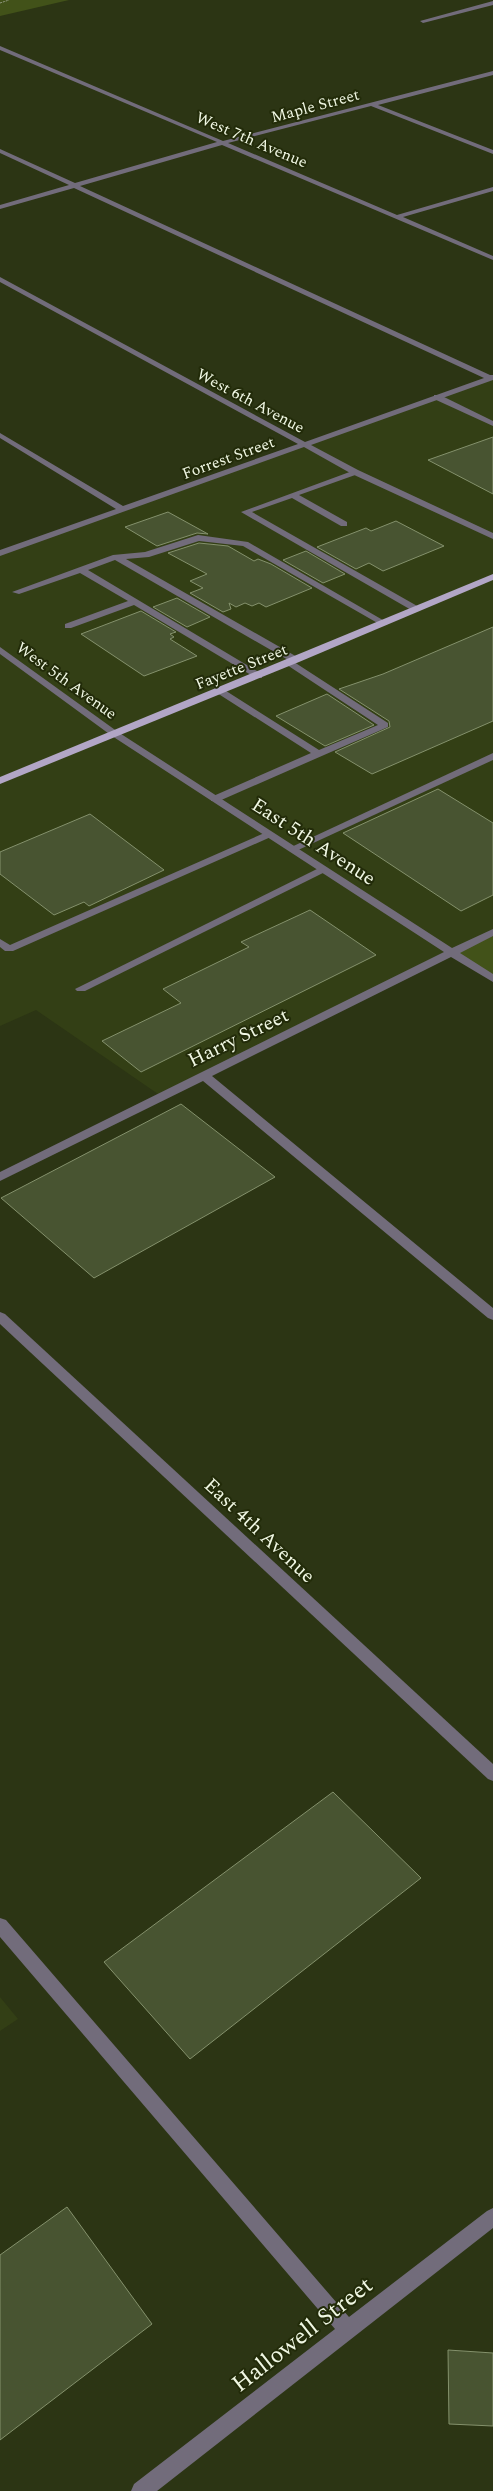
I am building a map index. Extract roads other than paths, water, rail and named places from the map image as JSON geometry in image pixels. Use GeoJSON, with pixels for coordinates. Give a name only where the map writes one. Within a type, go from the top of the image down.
{"type":"FeatureCollection","features":[{"type":"Feature","properties":{"kind":"main road","name":"Fayette Street"},"geometry":{"type":"LineString","coordinates":[[0,781],[293,662],[493,577]]}},
{"type":"Feature","properties":{"kind":"street"},"geometry":{"type":"LineString","coordinates":[[423,21],[493,3]]}},
{"type":"Feature","properties":{"kind":"street","name":"West 7th Avenue"},"geometry":{"type":"LineString","coordinates":[[0,48],[225,142],[493,258]]}},
{"type":"Feature","properties":{"kind":"street","name":"Maple Street"},"geometry":{"type":"LineString","coordinates":[[0,207],[225,142],[493,73]]}},
{"type":"Feature","properties":{"kind":"street"},"geometry":{"type":"LineString","coordinates":[[371,104],[493,152]]}},
{"type":"Feature","properties":{"kind":"street"},"geometry":{"type":"LineString","coordinates":[[0,151],[492,377]]}},
{"type":"Feature","properties":{"kind":"street"},"geometry":{"type":"LineString","coordinates":[[398,217],[493,189]]}},
{"type":"Feature","properties":{"kind":"street","name":"West 6th Avenue"},"geometry":{"type":"LineString","coordinates":[[0,279],[355,472],[493,536]]}},
{"type":"Feature","properties":{"kind":"street","name":"Forrest Street"},"geometry":{"type":"LineString","coordinates":[[0,553],[492,377]]}},
{"type":"Feature","properties":{"kind":"street"},"geometry":{"type":"LineString","coordinates":[[437,397],[493,424]]}},
{"type":"Feature","properties":{"kind":"street"},"geometry":{"type":"LineString","coordinates":[[0,435],[124,510]]}},
{"type":"Feature","properties":{"kind":"street"},"geometry":{"type":"LineString","coordinates":[[355,472],[245,512],[416,609]]}},
{"type":"Feature","properties":{"kind":"street"},"geometry":{"type":"LineString","coordinates":[[293,495],[344,524]]}},
{"type":"Feature","properties":{"kind":"street"},"geometry":{"type":"LineString","coordinates":[[16,592],[116,557],[146,556],[198,538],[245,544],[384,623]]}},
{"type":"Feature","properties":{"kind":"street"},"geometry":{"type":"LineString","coordinates":[[116,557],[293,662],[385,724],[215,799]]}},
{"type":"Feature","properties":{"kind":"street"},"geometry":{"type":"LineString","coordinates":[[80,569],[259,676]]}},
{"type":"Feature","properties":{"kind":"street"},"geometry":{"type":"LineString","coordinates":[[68,626],[136,602]]}},
{"type":"Feature","properties":{"kind":"street","name":"West 5th Avenue"},"geometry":{"type":"LineString","coordinates":[[0,650],[116,734]]}},
{"type":"Feature","properties":{"kind":"street"},"geometry":{"type":"LineString","coordinates":[[220,691],[319,754]]}},
{"type":"Feature","properties":{"kind":"street","name":"East 5th Avenue"},"geometry":{"type":"LineString","coordinates":[[116,734],[493,979]]}},
{"type":"Feature","properties":{"kind":"street"},"geometry":{"type":"LineString","coordinates":[[292,849],[493,756]]}},
{"type":"Feature","properties":{"kind":"street"},"geometry":{"type":"LineString","coordinates":[[0,942],[10,949],[269,834]]}},
{"type":"Feature","properties":{"kind":"street"},"geometry":{"type":"LineString","coordinates":[[81,989],[323,869]]}},
{"type":"Feature","properties":{"kind":"street","name":"Harry Street"},"geometry":{"type":"LineString","coordinates":[[0,1178],[203,1075],[493,932]]}},
{"type":"Feature","properties":{"kind":"street"},"geometry":{"type":"LineString","coordinates":[[203,1075],[493,1315]]}},
{"type":"Feature","properties":{"kind":"street","name":"East 4th Avenue"},"geometry":{"type":"LineString","coordinates":[[0,1317],[493,1774]]}},
{"type":"Feature","properties":{"kind":"street"},"geometry":{"type":"LineString","coordinates":[[0,1925],[348,2330]]}},
{"type":"Feature","properties":{"kind":"street","name":"Hallowell Street"},"geometry":{"type":"LineString","coordinates":[[141,2491],[493,2217]]}}]}
